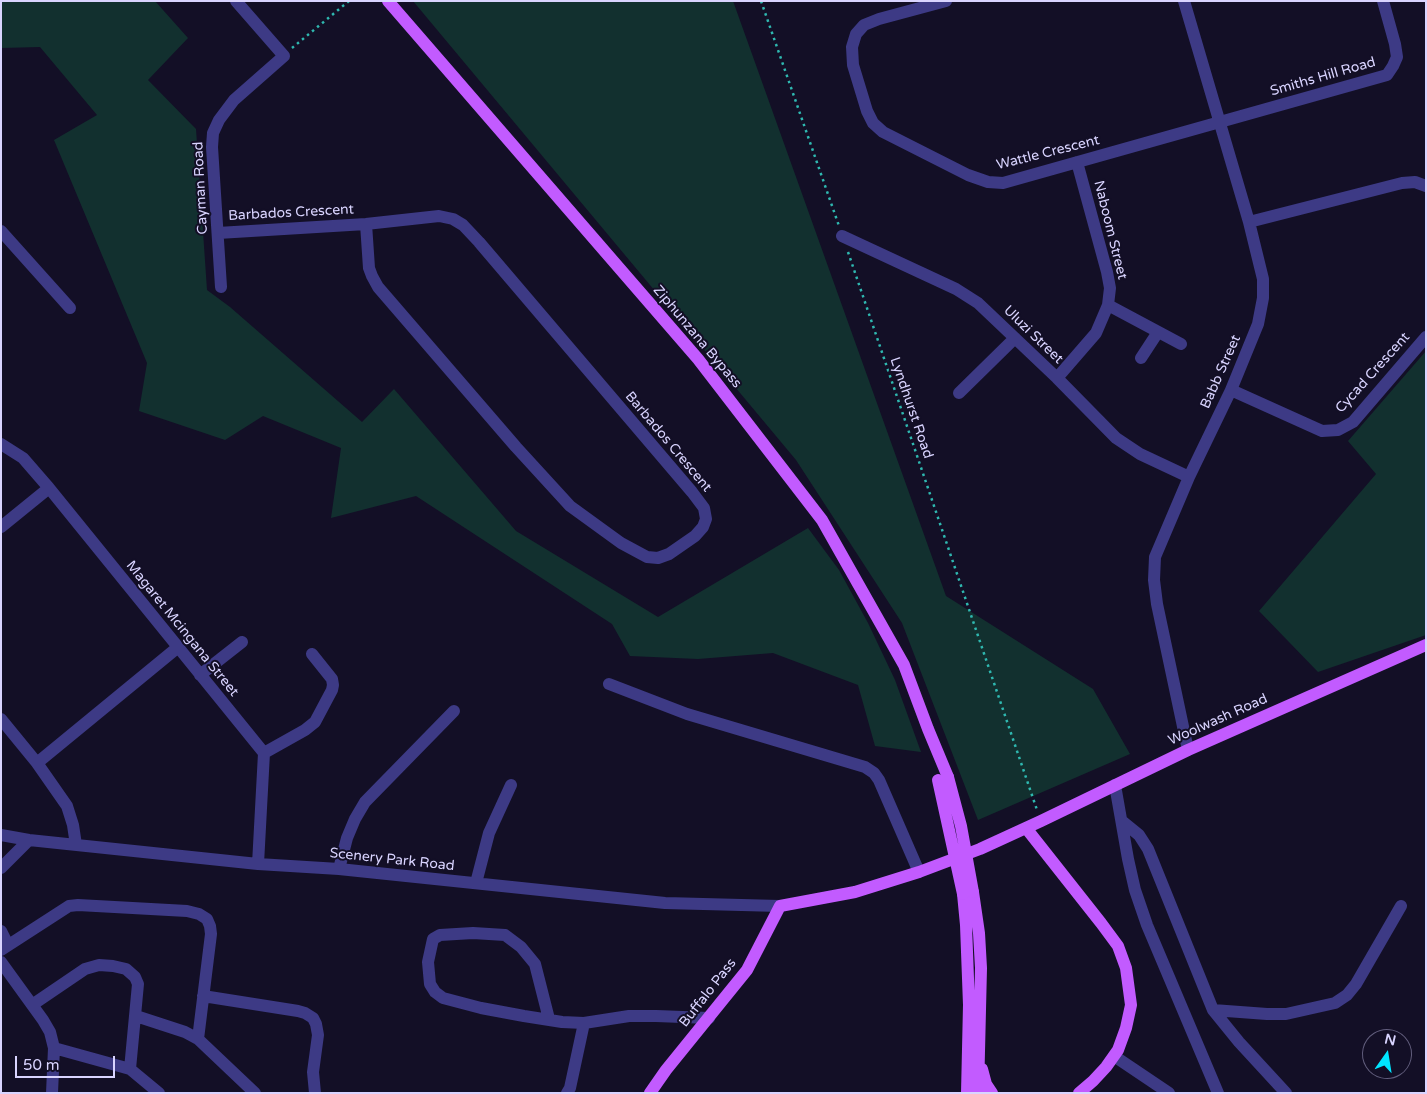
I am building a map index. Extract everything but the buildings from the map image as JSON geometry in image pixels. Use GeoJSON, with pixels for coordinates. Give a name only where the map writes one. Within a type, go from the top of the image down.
{"type":"FeatureCollection","features":[{"type":"Feature","properties":{"kind":"main road","name":"Ziphunzana Bypass"},"geometry":{"type":"LineString","coordinates":[[388,1],[698,359],[822,520],[904,665],[928,729],[943,779],[968,893]]}},
{"type":"Feature","properties":{"kind":"main road","name":"Woolwash Road"},"geometry":{"type":"LineString","coordinates":[[780,906],[855,892],[919,872],[980,849],[1188,750],[1426,645]]}},
{"type":"Feature","properties":{"kind":"main road"},"geometry":{"type":"LineString","coordinates":[[1026,828],[1118,946],[1126,968],[1131,1005],[1126,1028],[1114,1056],[1093,1081],[1079,1093]]}},
{"type":"Feature","properties":{"kind":"main road"},"geometry":{"type":"LineString","coordinates":[[968,893],[979,933],[981,968],[978,1093]]}},
{"type":"Feature","properties":{"kind":"main road"},"geometry":{"type":"LineString","coordinates":[[966,1093],[969,1005],[967,950],[968,893]]}},
{"type":"Feature","properties":{"kind":"main road","name":"Buffalo Pass"},"geometry":{"type":"LineString","coordinates":[[650,1093],[666,1070],[747,970],[780,906]]}},
{"type":"Feature","properties":{"kind":"main road"},"geometry":{"type":"LineString","coordinates":[[979,1052],[986,1084],[992,1093]]}},
{"type":"Feature","properties":{"kind":"street"},"geometry":{"type":"LineString","coordinates":[[236,1],[284,56]]}},
{"type":"Feature","properties":{"kind":"street","name":"Wattle Crescent"},"geometry":{"type":"LineString","coordinates":[[946,1],[879,19],[864,25],[856,34],[852,47],[853,65],[867,111],[873,123],[883,132],[968,175],[988,182],[1003,183],[1220,122]]}},
{"type":"Feature","properties":{"kind":"street","name":"Babb Street"},"geometry":{"type":"LineString","coordinates":[[1184,1],[1249,222],[1263,279],[1264,298],[1258,324],[1231,390],[1189,477],[1155,557],[1154,580],[1157,604],[1188,750]]}},
{"type":"Feature","properties":{"kind":"street","name":"Smiths Hill Road"},"geometry":{"type":"LineString","coordinates":[[1220,122],[1387,75],[1396,57],[1395,44],[1383,1]]}},
{"type":"Feature","properties":{"kind":"street","name":"Cayman Road"},"geometry":{"type":"LineString","coordinates":[[221,287],[212,147],[213,133],[219,120],[234,100],[284,56]]}},
{"type":"Feature","properties":{"kind":"street","name":"Naboom Street"},"geometry":{"type":"LineString","coordinates":[[1057,378],[1096,333],[1108,305],[1110,288],[1077,162]]}},
{"type":"Feature","properties":{"kind":"street"},"geometry":{"type":"LineString","coordinates":[[1249,222],[1402,183],[1415,182],[1426,186]]}},
{"type":"Feature","properties":{"kind":"street","name":"Barbados Crescent"},"geometry":{"type":"LineString","coordinates":[[218,233],[366,224],[439,216],[453,219],[464,225],[692,492],[704,508],[706,519],[704,527],[695,536],[669,554],[658,558],[647,557],[621,543],[570,506],[522,454],[378,287],[369,268],[366,224]]}},
{"type":"Feature","properties":{"kind":"street"},"geometry":{"type":"LineString","coordinates":[[1,231],[70,308]]}},
{"type":"Feature","properties":{"kind":"street","name":"Uluzi Street"},"geometry":{"type":"LineString","coordinates":[[842,236],[956,289],[978,303],[1057,378],[1116,438],[1140,454],[1189,477]]}},
{"type":"Feature","properties":{"kind":"street"},"geometry":{"type":"LineString","coordinates":[[1108,305],[1181,344]]}},
{"type":"Feature","properties":{"kind":"street"},"geometry":{"type":"LineString","coordinates":[[1141,358],[1158,332]]}},
{"type":"Feature","properties":{"kind":"street","name":"Cycad Crescent"},"geometry":{"type":"LineString","coordinates":[[1231,390],[1322,431],[1338,430],[1353,422],[1426,337]]}},
{"type":"Feature","properties":{"kind":"street"},"geometry":{"type":"LineString","coordinates":[[959,392],[1015,338]]}},
{"type":"Feature","properties":{"kind":"street","name":"Magaret Mcingana Street"},"geometry":{"type":"LineString","coordinates":[[1,444],[23,458],[50,488],[177,648],[264,753]]}},
{"type":"Feature","properties":{"kind":"street"},"geometry":{"type":"LineString","coordinates":[[1,527],[50,488]]}},
{"type":"Feature","properties":{"kind":"street"},"geometry":{"type":"LineString","coordinates":[[200,675],[242,642]]}},
{"type":"Feature","properties":{"kind":"street"},"geometry":{"type":"LineString","coordinates":[[37,763],[177,648]]}},
{"type":"Feature","properties":{"kind":"street"},"geometry":{"type":"LineString","coordinates":[[258,864],[264,753],[315,722],[332,690],[332,679],[312,654]]}},
{"type":"Feature","properties":{"kind":"street"},"geometry":{"type":"LineString","coordinates":[[610,684],[687,714],[865,767],[880,780],[919,872]]}},
{"type":"Feature","properties":{"kind":"street"},"geometry":{"type":"LineString","coordinates":[[339,869],[347,838],[365,802],[454,711]]}},
{"type":"Feature","properties":{"kind":"street"},"geometry":{"type":"LineString","coordinates":[[1,719],[37,763],[67,806],[73,825],[76,845]]}},
{"type":"Feature","properties":{"kind":"street"},"geometry":{"type":"LineString","coordinates":[[476,883],[489,833],[511,785]]}},
{"type":"Feature","properties":{"kind":"street"},"geometry":{"type":"LineString","coordinates":[[1115,785],[1128,859],[1147,925],[1218,1093]]}},
{"type":"Feature","properties":{"kind":"street"},"geometry":{"type":"LineString","coordinates":[[1123,822],[1139,835],[1148,848],[1214,1010],[1239,1042],[1286,1093]]}},
{"type":"Feature","properties":{"kind":"street","name":"Scenery Park Road"},"geometry":{"type":"LineString","coordinates":[[1,835],[29,840],[258,864],[339,869],[665,903],[780,906]]}},
{"type":"Feature","properties":{"kind":"street"},"geometry":{"type":"LineString","coordinates":[[1,868],[29,840]]}},
{"type":"Feature","properties":{"kind":"street"},"geometry":{"type":"LineString","coordinates":[[1,931],[5,947],[62,910],[69,906],[78,905],[187,911],[199,914],[207,919],[210,926],[198,1039]]}},
{"type":"Feature","properties":{"kind":"street"},"geometry":{"type":"LineString","coordinates":[[1214,1010],[1286,1014],[1335,1003],[1347,995],[1356,984],[1401,906]]}},
{"type":"Feature","properties":{"kind":"street"},"geometry":{"type":"LineString","coordinates":[[549,1020],[535,964],[521,947],[505,935],[473,933],[440,935],[433,939],[428,962],[430,984],[435,992],[443,998],[481,1008],[549,1020],[584,1023],[629,1016],[709,1018]]}},
{"type":"Feature","properties":{"kind":"street"},"geometry":{"type":"LineString","coordinates":[[1,962],[50,1032],[54,1048],[52,1093]]}},
{"type":"Feature","properties":{"kind":"street"},"geometry":{"type":"LineString","coordinates":[[32,1006],[85,969],[99,965],[126,969],[135,977],[138,984],[130,1069]]}},
{"type":"Feature","properties":{"kind":"street"},"geometry":{"type":"LineString","coordinates":[[204,996],[298,1011],[313,1018],[318,1034],[313,1072],[315,1093]]}},
{"type":"Feature","properties":{"kind":"street"},"geometry":{"type":"LineString","coordinates":[[136,1016],[185,1032],[198,1039],[248,1091]]}},
{"type":"Feature","properties":{"kind":"street"},"geometry":{"type":"LineString","coordinates":[[567,1093],[570,1088],[584,1023]]}},
{"type":"Feature","properties":{"kind":"street"},"geometry":{"type":"LineString","coordinates":[[54,1048],[130,1069],[159,1093]]}},
{"type":"Feature","properties":{"kind":"street"},"geometry":{"type":"LineString","coordinates":[[1114,1056],[1169,1093]]}},
{"type":"Feature","properties":{"kind":"path"},"geometry":{"type":"LineString","coordinates":[[284,56],[349,1]]}},
{"type":"Feature","properties":{"kind":"path","name":"Lyndhurst Road"},"geometry":{"type":"LineString","coordinates":[[761,1],[1041,821]]}},
{"type":"Feature","properties":{"kind":"green space"},"geometry":{"type":"Polygon","coordinates":[[[1,1],[155,1],[188,38],[148,80],[196,129],[207,290],[230,307],[362,422],[394,389],[516,531],[658,617],[808,528],[839,570],[868,623],[895,680],[921,752],[875,746],[858,685],[773,653],[698,659],[630,656],[612,624],[416,496],[331,518],[341,448],[263,416],[225,440],[139,411],[147,363],[54,140],[97,115],[40,47],[1,48],[1,1]]]}},
{"type":"Feature","properties":{"kind":"green space"},"geometry":{"type":"Polygon","coordinates":[[[413,1],[733,1],[946,596],[1093,689],[1130,754],[978,820],[902,623],[796,460],[413,1]]]}},
{"type":"Feature","properties":{"kind":"green space"},"geometry":{"type":"Polygon","coordinates":[[[1426,351],[1426,635],[1318,672],[1259,611],[1376,474],[1348,441],[1426,351]]]}}]}
